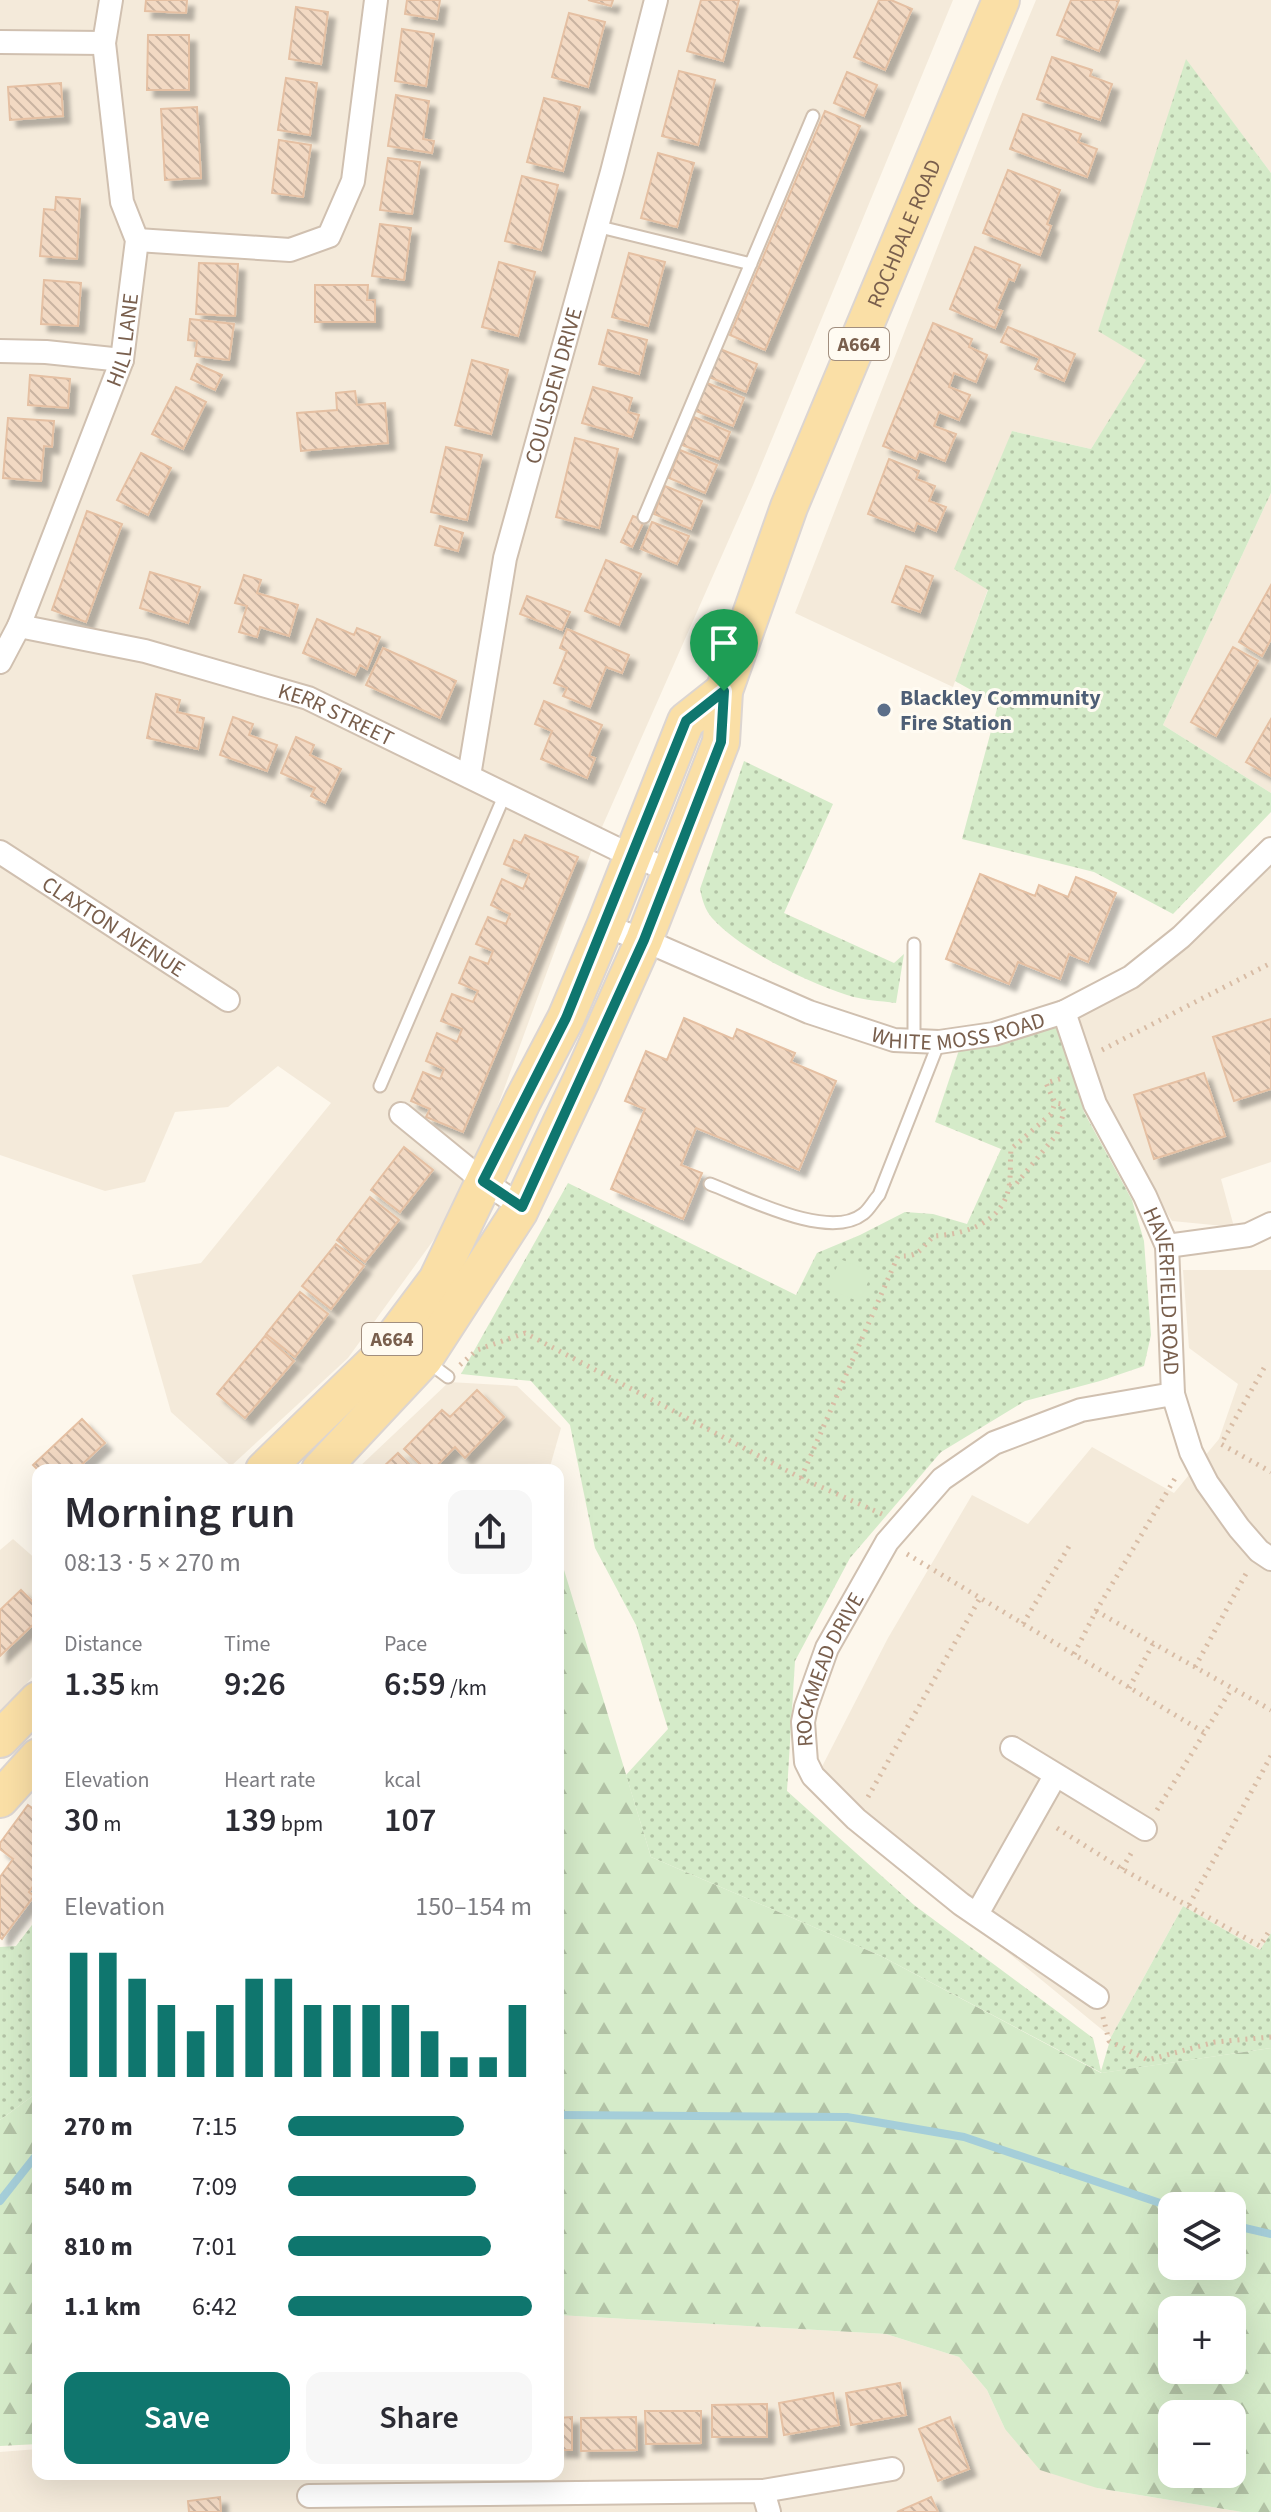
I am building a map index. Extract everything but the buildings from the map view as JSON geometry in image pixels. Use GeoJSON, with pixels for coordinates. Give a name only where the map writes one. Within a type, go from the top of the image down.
{"type":"FeatureCollection","features":[{"type":"Feature","properties":{"kind":"main road","name":"ROCHDALE ROAD"},"geometry":{"type":"LineString","coordinates":[[327,1464],[436,1368],[522,1207],[644,940],[721,742],[724,691],[789,507],[1001,0]]}},
{"type":"Feature","properties":{"kind":"main road","name":"A664"},"geometry":{"type":"LineString","coordinates":[[270,1464],[377,1360],[437,1280],[483,1181],[566,1018],[686,721],[724,691]]}},
{"type":"Feature","properties":{"kind":"main road"},"geometry":{"type":"LineString","coordinates":[[0,1739],[32,1706]]}},
{"type":"Feature","properties":{"kind":"main road"},"geometry":{"type":"LineString","coordinates":[[2,1795],[32,1763]]}},
{"type":"Feature","properties":{"kind":"street","name":"HILL LANE"},"geometry":{"type":"LineString","coordinates":[[0,662],[19,626],[122,360],[137,240],[122,202],[104,43],[111,0]]}},
{"type":"Feature","properties":{"kind":"street"},"geometry":{"type":"LineString","coordinates":[[137,240],[290,250],[329,236],[353,181],[376,0]]}},
{"type":"Feature","properties":{"kind":"street","name":"COULSDEN DRIVE"},"geometry":{"type":"LineString","coordinates":[[469,776],[505,558],[656,0]]}},
{"type":"Feature","properties":{"kind":"street"},"geometry":{"type":"LineString","coordinates":[[0,42],[104,43]]}},
{"type":"Feature","properties":{"kind":"street"},"geometry":{"type":"LineString","coordinates":[[0,351],[122,360]]}},
{"type":"Feature","properties":{"kind":"street","name":"KERR STREET"},"geometry":{"type":"LineString","coordinates":[[19,626],[145,651],[308,698],[671,871]]}},
{"type":"Feature","properties":{"kind":"street","name":"WHITE MOSS ROAD"},"geometry":{"type":"LineString","coordinates":[[605,926],[809,1012],[894,1040],[939,1042],[994,1034],[1064,1012],[1131,977],[1181,937],[1271,849]]}},
{"type":"Feature","properties":{"kind":"street","name":"CLAXTON AVENUE"},"geometry":{"type":"LineString","coordinates":[[0,852],[228,1000]]}},
{"type":"Feature","properties":{"kind":"street","name":"HAVERFIELD ROAD"},"geometry":{"type":"LineString","coordinates":[[1064,1012],[1095,1104],[1145,1196],[1167,1246],[1173,1394],[1191,1452],[1207,1483],[1265,1555]]}},
{"type":"Feature","properties":{"kind":"street"},"geometry":{"type":"LineString","coordinates":[[401,1114],[483,1181],[522,1207]]}},
{"type":"Feature","properties":{"kind":"street"},"geometry":{"type":"LineString","coordinates":[[1167,1246],[1248,1235],[1271,1224]]}},
{"type":"Feature","properties":{"kind":"street","name":"ROCKMEAD DRIVE"},"geometry":{"type":"LineString","coordinates":[[1097,1997],[977,1914],[856,1819],[813,1776],[806,1762],[803,1722],[827,1648],[887,1542],[942,1479],[994,1443],[1081,1410],[1173,1394]]}},
{"type":"Feature","properties":{"kind":"street"},"geometry":{"type":"LineString","coordinates":[[1012,1748],[1145,1829]]}},
{"type":"Feature","properties":{"kind":"street"},"geometry":{"type":"LineString","coordinates":[[977,1914],[1055,1776]]}},
{"type":"Feature","properties":{"kind":"street"},"geometry":{"type":"LineString","coordinates":[[309,2496],[766,2502],[892,2469]]}},
{"type":"Feature","properties":{"kind":"lane"},"geometry":{"type":"LineString","coordinates":[[644,517],[813,116]]}},
{"type":"Feature","properties":{"kind":"lane"},"geometry":{"type":"LineString","coordinates":[[596,226],[751,264]]}},
{"type":"Feature","properties":{"kind":"lane"},"geometry":{"type":"LineString","coordinates":[[380,1086],[505,794]]}},
{"type":"Feature","properties":{"kind":"lane"},"geometry":{"type":"LineString","coordinates":[[914,944],[914,1041]]}},
{"type":"Feature","properties":{"kind":"lane"},"geometry":{"type":"LineString","coordinates":[[710,1184],[805,1220],[837,1225],[863,1215],[879,1195],[939,1042]]}},
{"type":"Feature","properties":{"kind":"path"},"geometry":{"type":"LineString","coordinates":[[801,1478],[898,1256],[911,1256],[922,1251],[934,1236],[974,1228],[995,1216],[1005,1202],[1011,1149],[1051,1114],[1055,1103],[1046,1083],[1271,963]]}},
{"type":"Feature","properties":{"kind":"path"},"geometry":{"type":"LineString","coordinates":[[1009,1185],[1016,1184],[1023,1177],[1057,1134],[1064,1112],[1061,1104],[1055,1103]]}},
{"type":"Feature","properties":{"kind":"path"},"geometry":{"type":"LineString","coordinates":[[436,1368],[525,1333],[801,1478],[902,1522]]}},
{"type":"Feature","properties":{"kind":"path"},"geometry":{"type":"LineString","coordinates":[[1264,1368],[1221,1444],[1271,1472]]}},
{"type":"Feature","properties":{"kind":"path"},"geometry":{"type":"LineString","coordinates":[[1074,1654],[1096,1611],[1191,1452]]}},
{"type":"Feature","properties":{"kind":"path"},"geometry":{"type":"LineString","coordinates":[[887,1542],[1205,1733]]}},
{"type":"Feature","properties":{"kind":"path"},"geometry":{"type":"LineString","coordinates":[[1023,1624],[1071,1543]]}},
{"type":"Feature","properties":{"kind":"path"},"geometry":{"type":"LineString","coordinates":[[1195,1667],[1265,1555]]}},
{"type":"Feature","properties":{"kind":"path"},"geometry":{"type":"LineString","coordinates":[[856,1819],[980,1598]]}},
{"type":"Feature","properties":{"kind":"path"},"geometry":{"type":"LineString","coordinates":[[1096,1611],[1271,1710]]}},
{"type":"Feature","properties":{"kind":"path"},"geometry":{"type":"LineString","coordinates":[[1129,1688],[1153,1644]]}},
{"type":"Feature","properties":{"kind":"path"},"geometry":{"type":"LineString","coordinates":[[1122,1869],[1232,1688]]}},
{"type":"Feature","properties":{"kind":"path"},"geometry":{"type":"LineString","coordinates":[[1189,1905],[1271,1756]]}},
{"type":"Feature","properties":{"kind":"path"},"geometry":{"type":"LineString","coordinates":[[1057,1828],[1122,1869],[1260,1946],[1271,1928]]}},
{"type":"Feature","properties":{"kind":"path"},"geometry":{"type":"LineString","coordinates":[[1097,1997],[1109,2041],[1148,2060],[1215,2042],[1271,2037]]}},
{"type":"Feature","properties":{"kind":"shaded area"},"geometry":{"type":"Polygon","coordinates":[[[0,0],[953,0],[753,485],[591,852],[464,1198],[348,1358],[233,1464],[229,1464],[171,1412],[132,1275],[201,1263],[331,1103],[278,1066],[228,1107],[175,1112],[145,1182],[105,1191],[0,1155],[0,0]]]}},
{"type":"Feature","properties":{"kind":"shaded area"},"geometry":{"type":"Polygon","coordinates":[[[1036,0],[1271,0],[1271,173],[1186,60],[1147,360],[1091,449],[1012,431],[988,589],[953,687],[795,613],[1036,0]]]}},
{"type":"Feature","properties":{"kind":"shaded area"},"geometry":{"type":"Polygon","coordinates":[[[1271,493],[1271,793],[1163,725],[1271,493]]]}},
{"type":"Feature","properties":{"kind":"shaded area"},"geometry":{"type":"Polygon","coordinates":[[[1271,867],[1271,1162],[1221,1179],[1234,1227],[1172,1221],[1104,1099],[1076,1016],[1135,986],[1271,867]]]}},
{"type":"Feature","properties":{"kind":"shaded area"},"geometry":{"type":"Polygon","coordinates":[[[1183,1270],[1271,1270],[1271,1933],[1260,1950],[1183,1906],[1111,2037],[810,1790],[888,1638],[972,1495],[1028,1524],[1092,1447],[1174,1493],[1219,1439],[1238,1384],[1189,1348],[1183,1270]]]}},
{"type":"Feature","properties":{"kind":"shaded area"},"geometry":{"type":"Polygon","coordinates":[[[449,1382],[517,1386],[561,1428],[551,1464],[362,1464],[449,1382]]]}},
{"type":"Feature","properties":{"kind":"shaded area"},"geometry":{"type":"Polygon","coordinates":[[[13,1539],[32,1556],[32,1677],[0,1715],[0,1550],[13,1539]]]}},
{"type":"Feature","properties":{"kind":"shaded area"},"geometry":{"type":"Polygon","coordinates":[[[564,2315],[886,2334],[959,2357],[987,2390],[1005,2429],[1097,2488],[1242,2512],[0,2512],[0,2452],[32,2449],[32,2480],[564,2480],[564,2315]]]}},
{"type":"Feature","properties":{"kind":"green space"},"geometry":{"type":"Polygon","coordinates":[[[1186,59],[1271,173],[1271,493],[1163,725],[1271,793],[1271,812],[1173,914],[1094,872],[962,839],[998,705],[955,681],[988,590],[954,569],[1012,431],[1091,449],[1146,360],[1098,331],[1186,59]]]}},
{"type":"Feature","properties":{"kind":"green space"},"geometry":{"type":"Polygon","coordinates":[[[744,761],[833,804],[784,913],[894,963],[904,954],[896,1003],[853,997],[794,973],[740,942],[710,915],[700,889],[744,761]]]}},
{"type":"Feature","properties":{"kind":"green space"},"geometry":{"type":"Polygon","coordinates":[[[1061,1025],[1084,1112],[1132,1200],[1144,1241],[1151,1335],[1144,1366],[1025,1401],[941,1452],[850,1558],[795,1661],[787,1791],[914,1905],[1093,2038],[1101,2071],[1111,2037],[1183,1906],[1260,1950],[1271,1933],[1271,2048],[1102,2073],[881,1956],[651,1857],[626,1775],[668,1729],[636,1625],[595,1548],[570,1425],[531,1381],[461,1374],[568,1183],[796,1295],[817,1253],[905,1212],[933,1214],[967,1224],[1001,1149],[935,1122],[961,1044],[1061,1025]]]}},
{"type":"Feature","properties":{"kind":"green space"},"geometry":{"type":"Polygon","coordinates":[[[840,1259],[872,1272],[860,1302],[828,1289],[840,1259]]]}},
{"type":"Feature","properties":{"kind":"green space"},"geometry":{"type":"Polygon","coordinates":[[[564,1570],[651,1857],[881,1956],[1101,2073],[1271,2048],[1271,2512],[1242,2512],[1097,2488],[1040,2470],[1005,2429],[987,2390],[959,2357],[886,2334],[564,2315],[564,1570]]]}},
{"type":"Feature","properties":{"kind":"green space"},"geometry":{"type":"Polygon","coordinates":[[[32,1925],[32,2096],[0,2120],[0,1947],[16,1946],[32,1925]]]}},
{"type":"Feature","properties":{"kind":"green space"},"geometry":{"type":"Polygon","coordinates":[[[32,2096],[32,2444],[0,2446],[0,2120],[32,2096]]]}},
{"type":"Feature","properties":{"kind":"waterway"},"geometry":{"type":"LineString","coordinates":[[564,2115],[847,2117],[964,2137],[1158,2202]]}},
{"type":"Feature","properties":{"kind":"waterway"},"geometry":{"type":"LineString","coordinates":[[0,2201],[32,2161]]}},
{"type":"Feature","properties":{"kind":"waterway"},"geometry":{"type":"LineString","coordinates":[[1246,2228],[1271,2234]]}},
{"type":"Feature","properties":{"kind":"place","name":"Blackley Community Fire Station"},"geometry":{"type":"Point","coordinates":[884,710]}},
{"type":"Feature","properties":{"kind":"route"},"geometry":{"type":"LineString","coordinates":[[724,691],[721,742],[644,940],[522,1207],[483,1181],[566,1018],[686,721],[724,691]]}}]}
